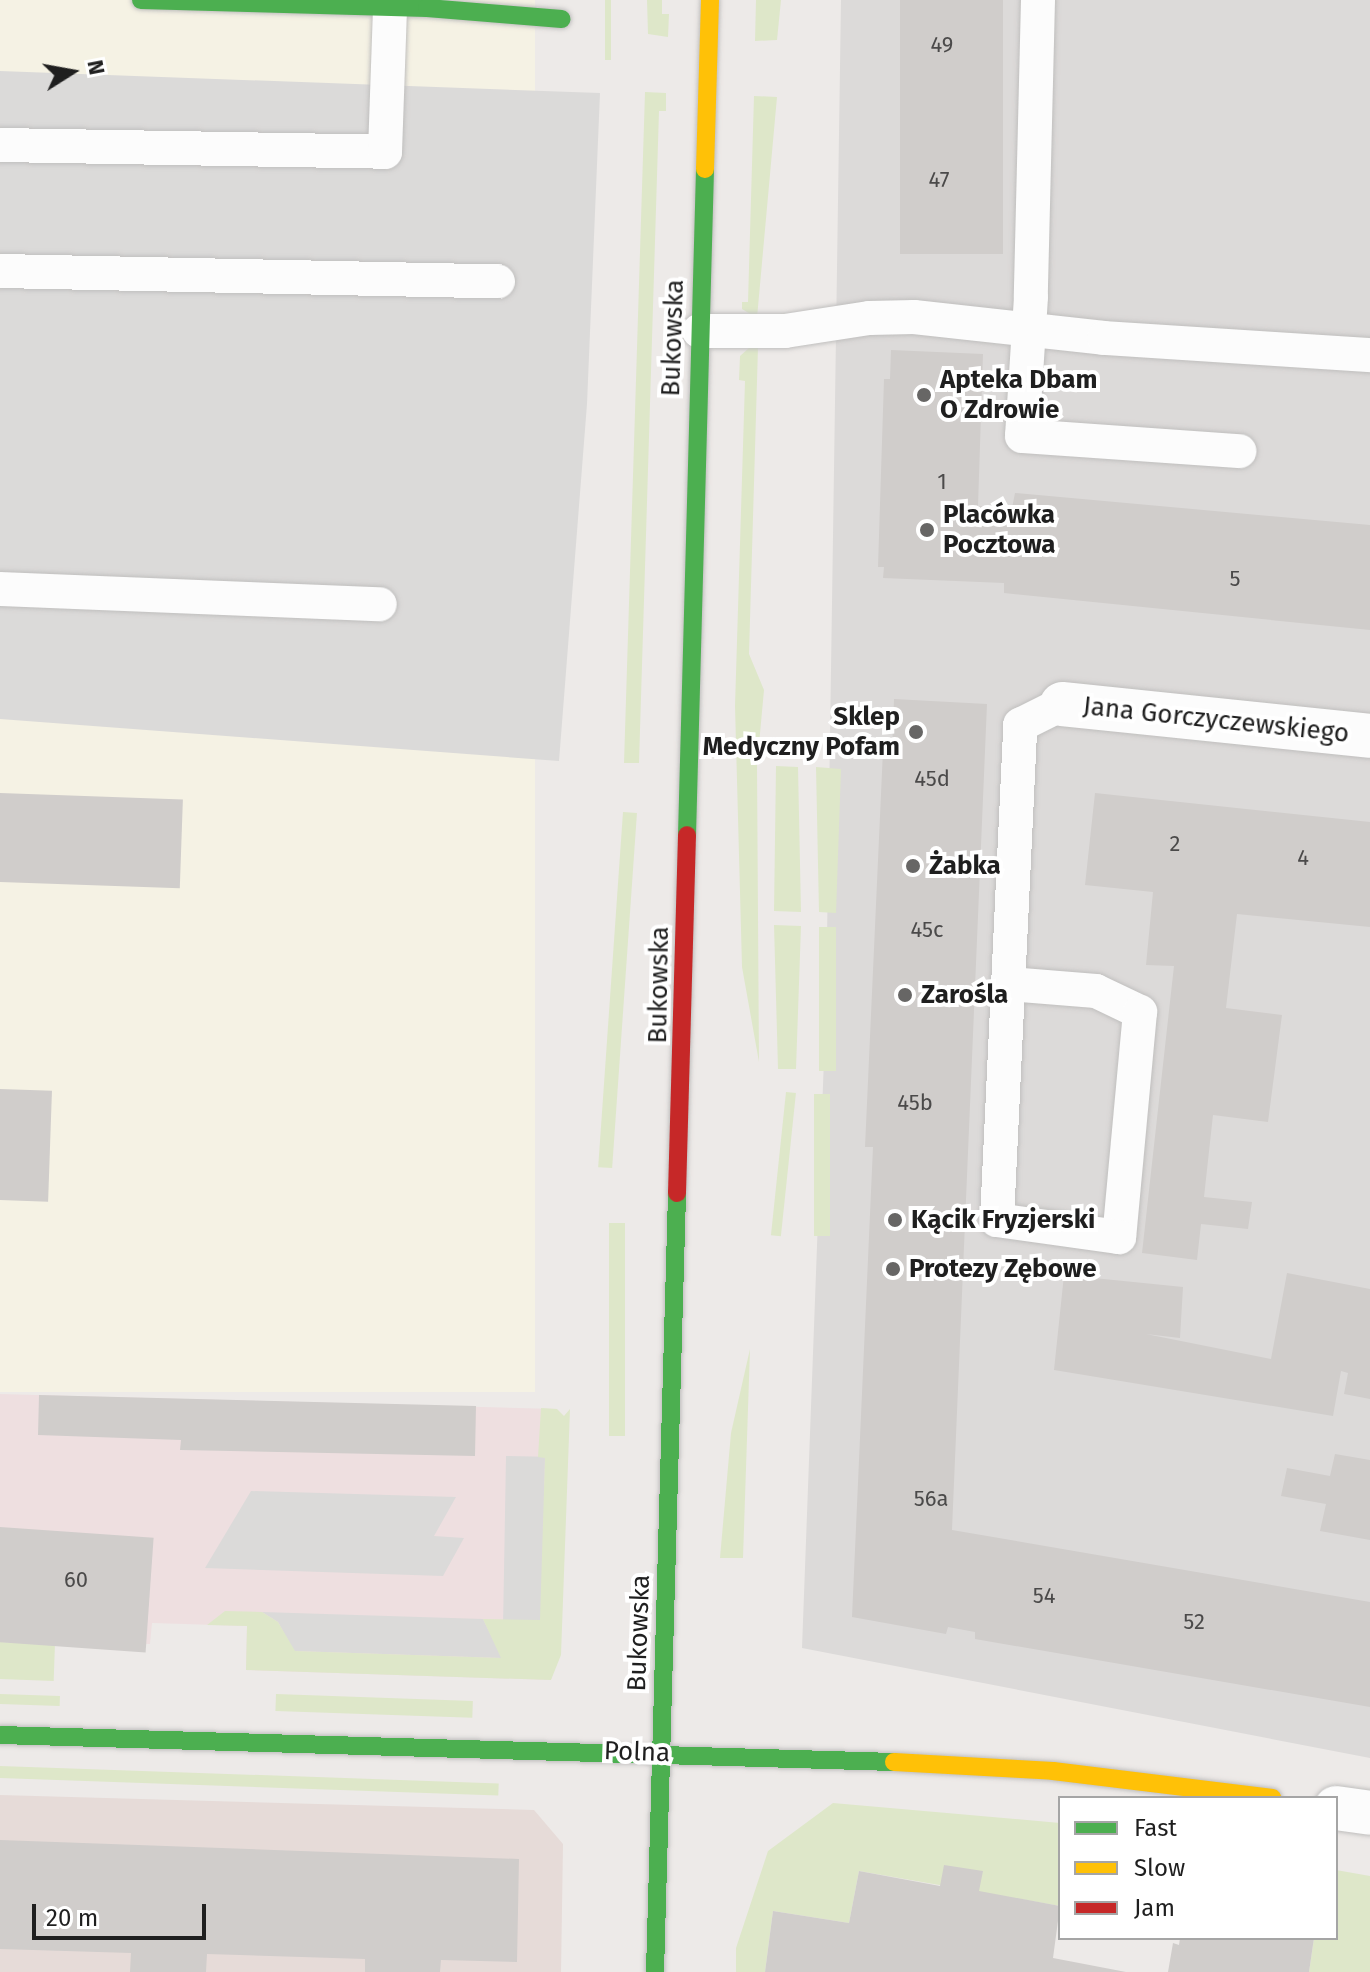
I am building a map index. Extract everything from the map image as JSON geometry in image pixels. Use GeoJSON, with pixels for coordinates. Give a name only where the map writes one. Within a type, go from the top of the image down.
{"type":"FeatureCollection","features":[{"type":"Feature","properties":{"kind":"street"},"geometry":{"type":"LineString","coordinates":[[141,0],[390,8],[562,19]]}},
{"type":"Feature","properties":{"kind":"street","name":"Bukowska"},"geometry":{"type":"LineString","coordinates":[[655,1972],[679,1223],[699,331],[710,0]]}},
{"type":"Feature","properties":{"kind":"street","name":"Jana Gorczyczewskiego"},"geometry":{"type":"LineString","coordinates":[[1062,704],[1370,736]]}},
{"type":"Feature","properties":{"kind":"street","name":"Polna"},"geometry":{"type":"LineString","coordinates":[[0,1735],[661,1753],[1053,1771],[1256,1796]]}},
{"type":"Feature","properties":{"kind":"street"},"geometry":{"type":"LineString","coordinates":[[1338,1808],[1370,1813]]}},
{"type":"Feature","properties":{"kind":"lane"},"geometry":{"type":"LineString","coordinates":[[1038,0],[1029,328],[1022,436],[1239,451]]}},
{"type":"Feature","properties":{"kind":"lane"},"geometry":{"type":"LineString","coordinates":[[0,145],[385,152],[390,8]]}},
{"type":"Feature","properties":{"kind":"lane"},"geometry":{"type":"LineString","coordinates":[[0,271],[498,281]]}},
{"type":"Feature","properties":{"kind":"lane"},"geometry":{"type":"LineString","coordinates":[[699,331],[785,331],[914,317],[1104,338],[1370,355]]}},
{"type":"Feature","properties":{"kind":"lane"},"geometry":{"type":"LineString","coordinates":[[0,589],[380,604]]}},
{"type":"Feature","properties":{"kind":"lane"},"geometry":{"type":"LineString","coordinates":[[1009,984],[1096,991],[1140,1012],[1119,1237],[997,1220],[1020,725],[1062,704]]}},
{"type":"Feature","properties":{"kind":"shaded area"},"geometry":{"type":"Polygon","coordinates":[[[0,0],[535,0],[535,1392],[0,1392],[0,0]]]}},
{"type":"Feature","properties":{"kind":"shaded area"},"geometry":{"type":"Polygon","coordinates":[[[841,0],[1370,0],[1370,1758],[802,1648],[826,1005],[841,0]]]}},
{"type":"Feature","properties":{"kind":"shaded area"},"geometry":{"type":"Polygon","coordinates":[[[0,71],[600,93],[587,404],[559,761],[0,719],[0,71]]]}},
{"type":"Feature","properties":{"kind":"shaded area"},"geometry":{"type":"Polygon","coordinates":[[[0,1394],[557,1409],[551,1680],[246,1670],[247,1626],[152,1623],[150,1644],[0,1642],[0,1394]]]}},
{"type":"Feature","properties":{"kind":"shaded area"},"geometry":{"type":"Polygon","coordinates":[[[506,1456],[545,1457],[542,1621],[503,1620],[506,1456]]]}},
{"type":"Feature","properties":{"kind":"shaded area"},"geometry":{"type":"Polygon","coordinates":[[[251,1491],[456,1497],[434,1536],[464,1538],[443,1576],[205,1568],[251,1491]]]}},
{"type":"Feature","properties":{"kind":"shaded area"},"geometry":{"type":"Polygon","coordinates":[[[262,1612],[483,1619],[502,1658],[294,1651],[278,1622],[262,1612]]]}},
{"type":"Feature","properties":{"kind":"shaded area"},"geometry":{"type":"Polygon","coordinates":[[[0,1795],[534,1810],[563,1844],[561,1972],[0,1972],[0,1795]]]}},
{"type":"Feature","properties":{"kind":"green space"},"geometry":{"type":"Polygon","coordinates":[[[605,0],[611,0],[611,60],[605,60],[605,0]]]}},
{"type":"Feature","properties":{"kind":"green space"},"geometry":{"type":"Polygon","coordinates":[[[647,0],[662,0],[662,14],[669,14],[668,37],[648,34],[647,0]]]}},
{"type":"Feature","properties":{"kind":"green space"},"geometry":{"type":"Polygon","coordinates":[[[756,0],[781,0],[777,40],[755,41],[756,0]]]}},
{"type":"Feature","properties":{"kind":"green space"},"geometry":{"type":"Polygon","coordinates":[[[645,92],[666,93],[666,111],[659,111],[639,763],[624,763],[645,92]]]}},
{"type":"Feature","properties":{"kind":"green space"},"geometry":{"type":"Polygon","coordinates":[[[754,96],[777,97],[757,318],[742,309],[742,302],[748,302],[754,96]]]}},
{"type":"Feature","properties":{"kind":"green space"},"geometry":{"type":"Polygon","coordinates":[[[750,347],[758,347],[749,654],[764,690],[757,766],[759,1062],[742,967],[735,706],[745,381],[739,380],[740,356],[750,347]]]}},
{"type":"Feature","properties":{"kind":"green space"},"geometry":{"type":"Polygon","coordinates":[[[776,766],[798,767],[801,912],[774,911],[776,766]]]}},
{"type":"Feature","properties":{"kind":"green space"},"geometry":{"type":"Polygon","coordinates":[[[816,767],[841,769],[836,913],[819,912],[816,767]]]}},
{"type":"Feature","properties":{"kind":"green space"},"geometry":{"type":"Polygon","coordinates":[[[623,812],[637,813],[612,1168],[598,1167],[623,812]]]}},
{"type":"Feature","properties":{"kind":"green space"},"geometry":{"type":"Polygon","coordinates":[[[774,925],[801,926],[796,1069],[778,1069],[774,925]]]}},
{"type":"Feature","properties":{"kind":"green space"},"geometry":{"type":"Polygon","coordinates":[[[819,927],[836,927],[836,1071],[819,1071],[819,927]]]}},
{"type":"Feature","properties":{"kind":"green space"},"geometry":{"type":"Polygon","coordinates":[[[786,1092],[796,1093],[781,1236],[771,1235],[786,1092]]]}},
{"type":"Feature","properties":{"kind":"green space"},"geometry":{"type":"Polygon","coordinates":[[[814,1094],[830,1094],[830,1236],[814,1236],[814,1094]]]}},
{"type":"Feature","properties":{"kind":"green space"},"geometry":{"type":"Polygon","coordinates":[[[609,1223],[625,1223],[625,1436],[609,1436],[609,1223]]]}},
{"type":"Feature","properties":{"kind":"green space"},"geometry":{"type":"Polygon","coordinates":[[[750,1349],[743,1558],[720,1558],[731,1433],[750,1349]]]}},
{"type":"Feature","properties":{"kind":"green space"},"geometry":{"type":"Polygon","coordinates":[[[541,1408],[557,1409],[564,1416],[570,1409],[561,1655],[551,1680],[246,1670],[247,1626],[207,1625],[225,1611],[262,1612],[278,1622],[295,1651],[501,1658],[483,1619],[540,1620],[545,1458],[538,1457],[541,1408]]]}},
{"type":"Feature","properties":{"kind":"green space"},"geometry":{"type":"Polygon","coordinates":[[[0,1642],[55,1644],[54,1681],[0,1679],[0,1642]]]}},
{"type":"Feature","properties":{"kind":"green space"},"geometry":{"type":"Polygon","coordinates":[[[0,1694],[60,1696],[60,1706],[0,1704],[0,1694]]]}},
{"type":"Feature","properties":{"kind":"green space"},"geometry":{"type":"Polygon","coordinates":[[[276,1694],[473,1701],[472,1718],[275,1711],[276,1694]]]}},
{"type":"Feature","properties":{"kind":"green space"},"geometry":{"type":"Polygon","coordinates":[[[0,1766],[499,1783],[498,1795],[0,1778],[0,1766]]]}},
{"type":"Feature","properties":{"kind":"green space"},"geometry":{"type":"Polygon","coordinates":[[[833,1803],[1058,1823],[1058,1906],[859,1871],[849,1923],[773,1911],[765,1972],[736,1972],[736,1948],[768,1851],[833,1803]]]}},
{"type":"Feature","properties":{"kind":"green space"},"geometry":{"type":"Polygon","coordinates":[[[1338,1870],[1370,1876],[1370,1972],[1309,1972],[1314,1940],[1338,1940],[1338,1870]]]}},
{"type":"Feature","properties":{"kind":"building"},"geometry":{"type":"Polygon","coordinates":[[[900,0],[1003,0],[1003,254],[900,254],[900,0]]]}},
{"type":"Feature","properties":{"kind":"building"},"geometry":{"type":"Polygon","coordinates":[[[891,350],[983,354],[978,506],[1012,508],[1015,493],[1370,525],[1370,630],[1004,593],[1004,583],[883,578],[884,567],[878,567],[884,379],[890,379],[891,350]]]}},
{"type":"Feature","properties":{"kind":"building"},"geometry":{"type":"Polygon","coordinates":[[[894,699],[987,704],[952,1530],[1370,1602],[1370,1707],[975,1639],[975,1632],[948,1627],[946,1634],[852,1617],[873,1147],[865,1147],[883,750],[892,750],[894,699]]]}},
{"type":"Feature","properties":{"kind":"building"},"geometry":{"type":"Polygon","coordinates":[[[0,793],[183,799],[180,888],[0,882],[0,793]]]}},
{"type":"Feature","properties":{"kind":"building"},"geometry":{"type":"Polygon","coordinates":[[[1095,793],[1370,822],[1370,927],[1237,914],[1226,1008],[1282,1015],[1268,1122],[1213,1115],[1204,1197],[1252,1202],[1248,1229],[1201,1224],[1197,1260],[1142,1253],[1174,966],[1146,965],[1153,892],[1085,885],[1095,793]]]}},
{"type":"Feature","properties":{"kind":"building"},"geometry":{"type":"Polygon","coordinates":[[[0,1089],[52,1091],[48,1202],[0,1200],[0,1089]]]}},
{"type":"Feature","properties":{"kind":"building"},"geometry":{"type":"Polygon","coordinates":[[[1287,1273],[1370,1289],[1370,1399],[1344,1394],[1348,1373],[1341,1371],[1333,1416],[1054,1370],[1064,1275],[1183,1287],[1180,1338],[1146,1334],[1271,1359],[1287,1273]]]}},
{"type":"Feature","properties":{"kind":"building"},"geometry":{"type":"Polygon","coordinates":[[[39,1395],[476,1406],[475,1456],[180,1450],[181,1440],[38,1435],[39,1395]]]}},
{"type":"Feature","properties":{"kind":"building"},"geometry":{"type":"Polygon","coordinates":[[[1335,1454],[1370,1460],[1370,1540],[1320,1531],[1326,1504],[1281,1496],[1287,1468],[1330,1476],[1335,1454]]]}},
{"type":"Feature","properties":{"kind":"building"},"geometry":{"type":"Polygon","coordinates":[[[0,1527],[154,1538],[146,1652],[0,1642],[0,1527]]]}},
{"type":"Feature","properties":{"kind":"building"},"geometry":{"type":"Polygon","coordinates":[[[0,1840],[519,1859],[517,1962],[441,1960],[440,1972],[365,1972],[365,1959],[207,1954],[206,1972],[130,1972],[131,1953],[0,1949],[0,1840]]]}},
{"type":"Feature","properties":{"kind":"building"},"geometry":{"type":"Polygon","coordinates":[[[944,1865],[983,1871],[979,1891],[1058,1906],[1053,1958],[1126,1972],[765,1972],[773,1911],[849,1923],[859,1871],[940,1886],[944,1865]]]}},
{"type":"Feature","properties":{"kind":"building"},"geometry":{"type":"Polygon","coordinates":[[[1180,1940],[1314,1940],[1309,1972],[1168,1972],[1173,1943],[1179,1945],[1180,1940]]]}},
{"type":"Feature","properties":{"kind":"traffic: fast"},"geometry":{"type":"LineString","coordinates":[[141,0],[427,8],[562,19]]}},
{"type":"Feature","properties":{"kind":"traffic: fast"},"geometry":{"type":"LineString","coordinates":[[687,835],[705,169]]}},
{"type":"Feature","properties":{"kind":"traffic: fast"},"geometry":{"type":"LineString","coordinates":[[655,1972],[677,1193]]}},
{"type":"Feature","properties":{"kind":"traffic: fast"},"geometry":{"type":"LineString","coordinates":[[0,1735],[894,1762]]}},
{"type":"Feature","properties":{"kind":"traffic: slow"},"geometry":{"type":"LineString","coordinates":[[705,169],[710,0]]}},
{"type":"Feature","properties":{"kind":"traffic: slow"},"geometry":{"type":"LineString","coordinates":[[894,1762],[1053,1771],[1256,1796]]}},
{"type":"Feature","properties":{"kind":"traffic: jam"},"geometry":{"type":"LineString","coordinates":[[677,1193],[687,835]]}},
{"type":"Feature","properties":{"kind":"place","name":"Apteka Dbam O Zdrowie"},"geometry":{"type":"Point","coordinates":[924,395]}},
{"type":"Feature","properties":{"kind":"place","name":"Placówka Pocztowa"},"geometry":{"type":"Point","coordinates":[927,530]}},
{"type":"Feature","properties":{"kind":"place","name":"Sklep Medyczny Pofam"},"geometry":{"type":"Point","coordinates":[916,732]}},
{"type":"Feature","properties":{"kind":"place","name":"Żabka"},"geometry":{"type":"Point","coordinates":[913,866]}},
{"type":"Feature","properties":{"kind":"place","name":"Zarośla"},"geometry":{"type":"Point","coordinates":[905,995]}},
{"type":"Feature","properties":{"kind":"place","name":"Kącik Fryzjerski"},"geometry":{"type":"Point","coordinates":[895,1220]}},
{"type":"Feature","properties":{"kind":"place","name":"Protezy Zębowe"},"geometry":{"type":"Point","coordinates":[893,1269]}}]}
